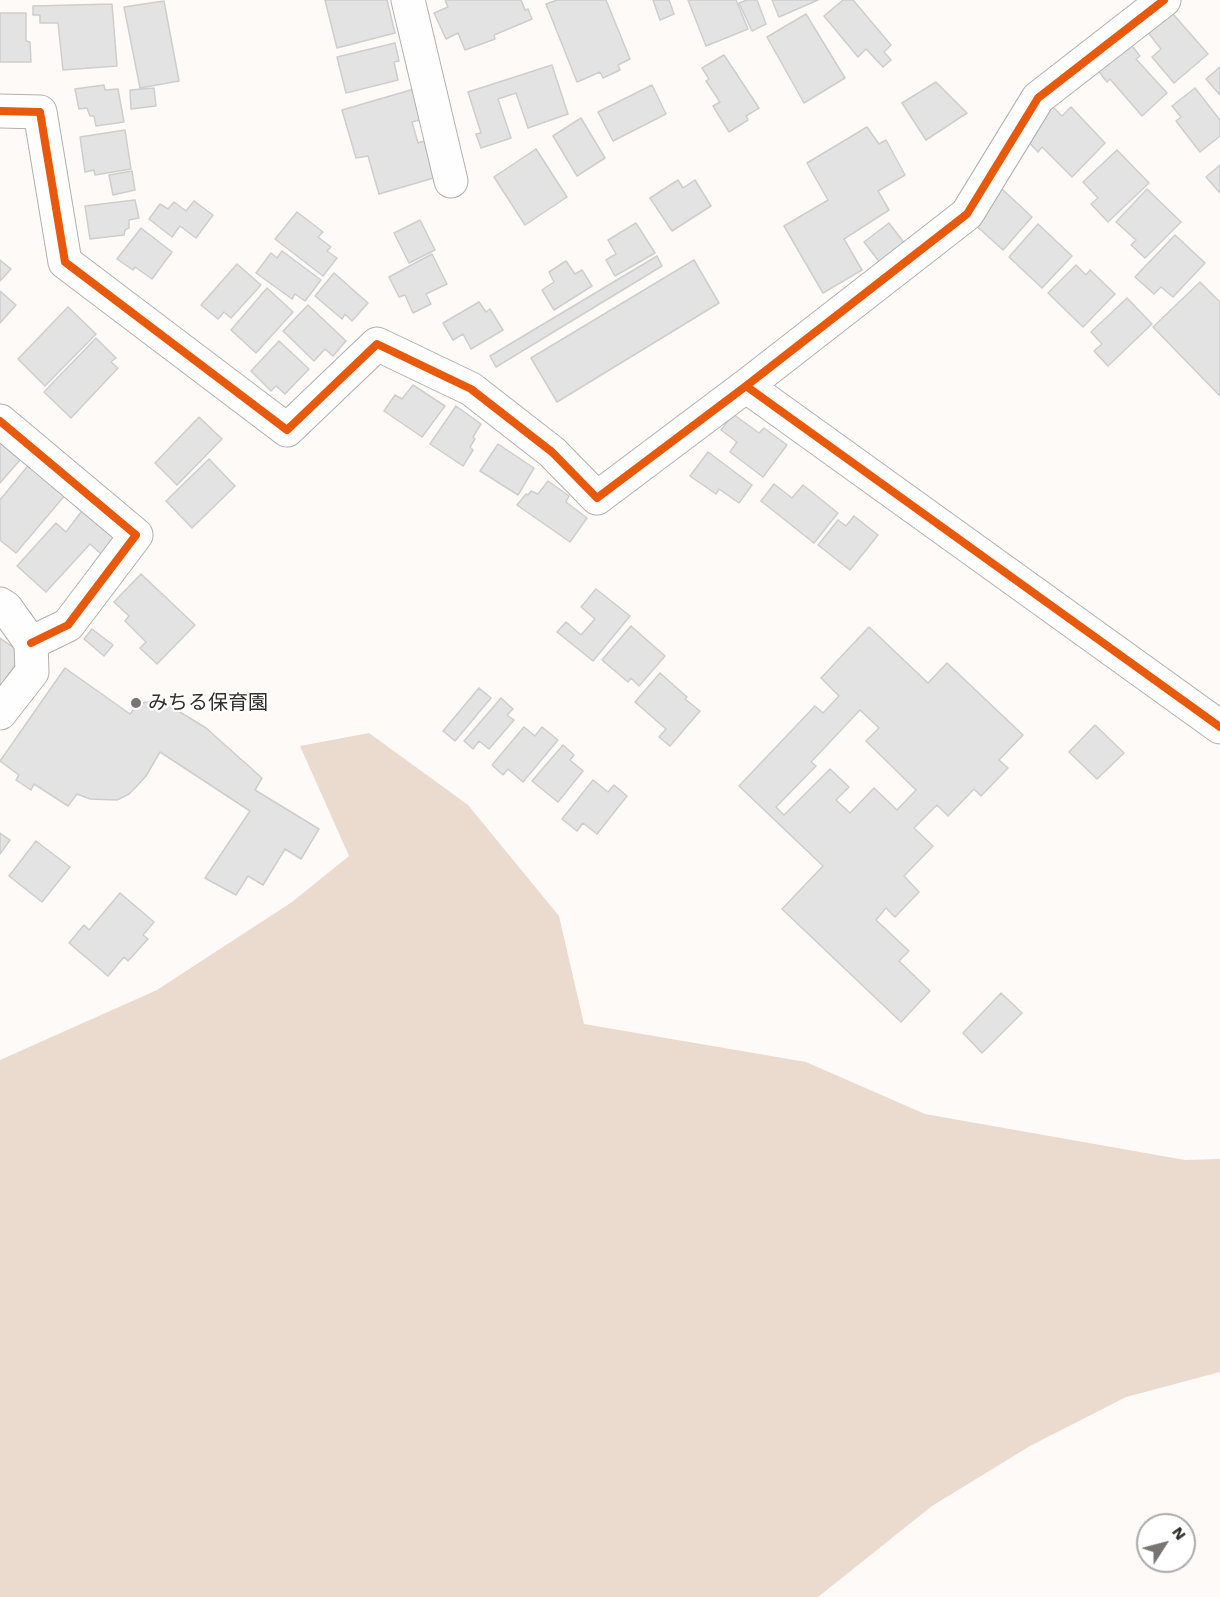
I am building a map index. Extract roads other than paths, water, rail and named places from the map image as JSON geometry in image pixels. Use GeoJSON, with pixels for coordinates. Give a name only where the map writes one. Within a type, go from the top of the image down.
{"type":"FeatureCollection","features":[{"type":"Feature","properties":{"kind":"street"},"geometry":{"type":"LineString","coordinates":[[408,0],[451,181]]}},
{"type":"Feature","properties":{"kind":"street"},"geometry":{"type":"LineString","coordinates":[[0,111],[40,112],[65,262],[287,430],[376,344],[471,389],[552,452],[597,498],[746,386],[967,214],[1038,98],[1164,0]]}},
{"type":"Feature","properties":{"kind":"street"},"geometry":{"type":"LineString","coordinates":[[746,386],[1220,727]]}},
{"type":"Feature","properties":{"kind":"street"},"geometry":{"type":"LineString","coordinates":[[0,421],[136,536],[68,625],[31,643]]}},
{"type":"Feature","properties":{"kind":"street"},"geometry":{"type":"LineString","coordinates":[[0,604],[6,608],[31,643],[32,672],[0,713]]}},
{"type":"Feature","properties":{"kind":"place","name":"みちる保育園"},"geometry":{"type":"Point","coordinates":[136,703]}}]}
